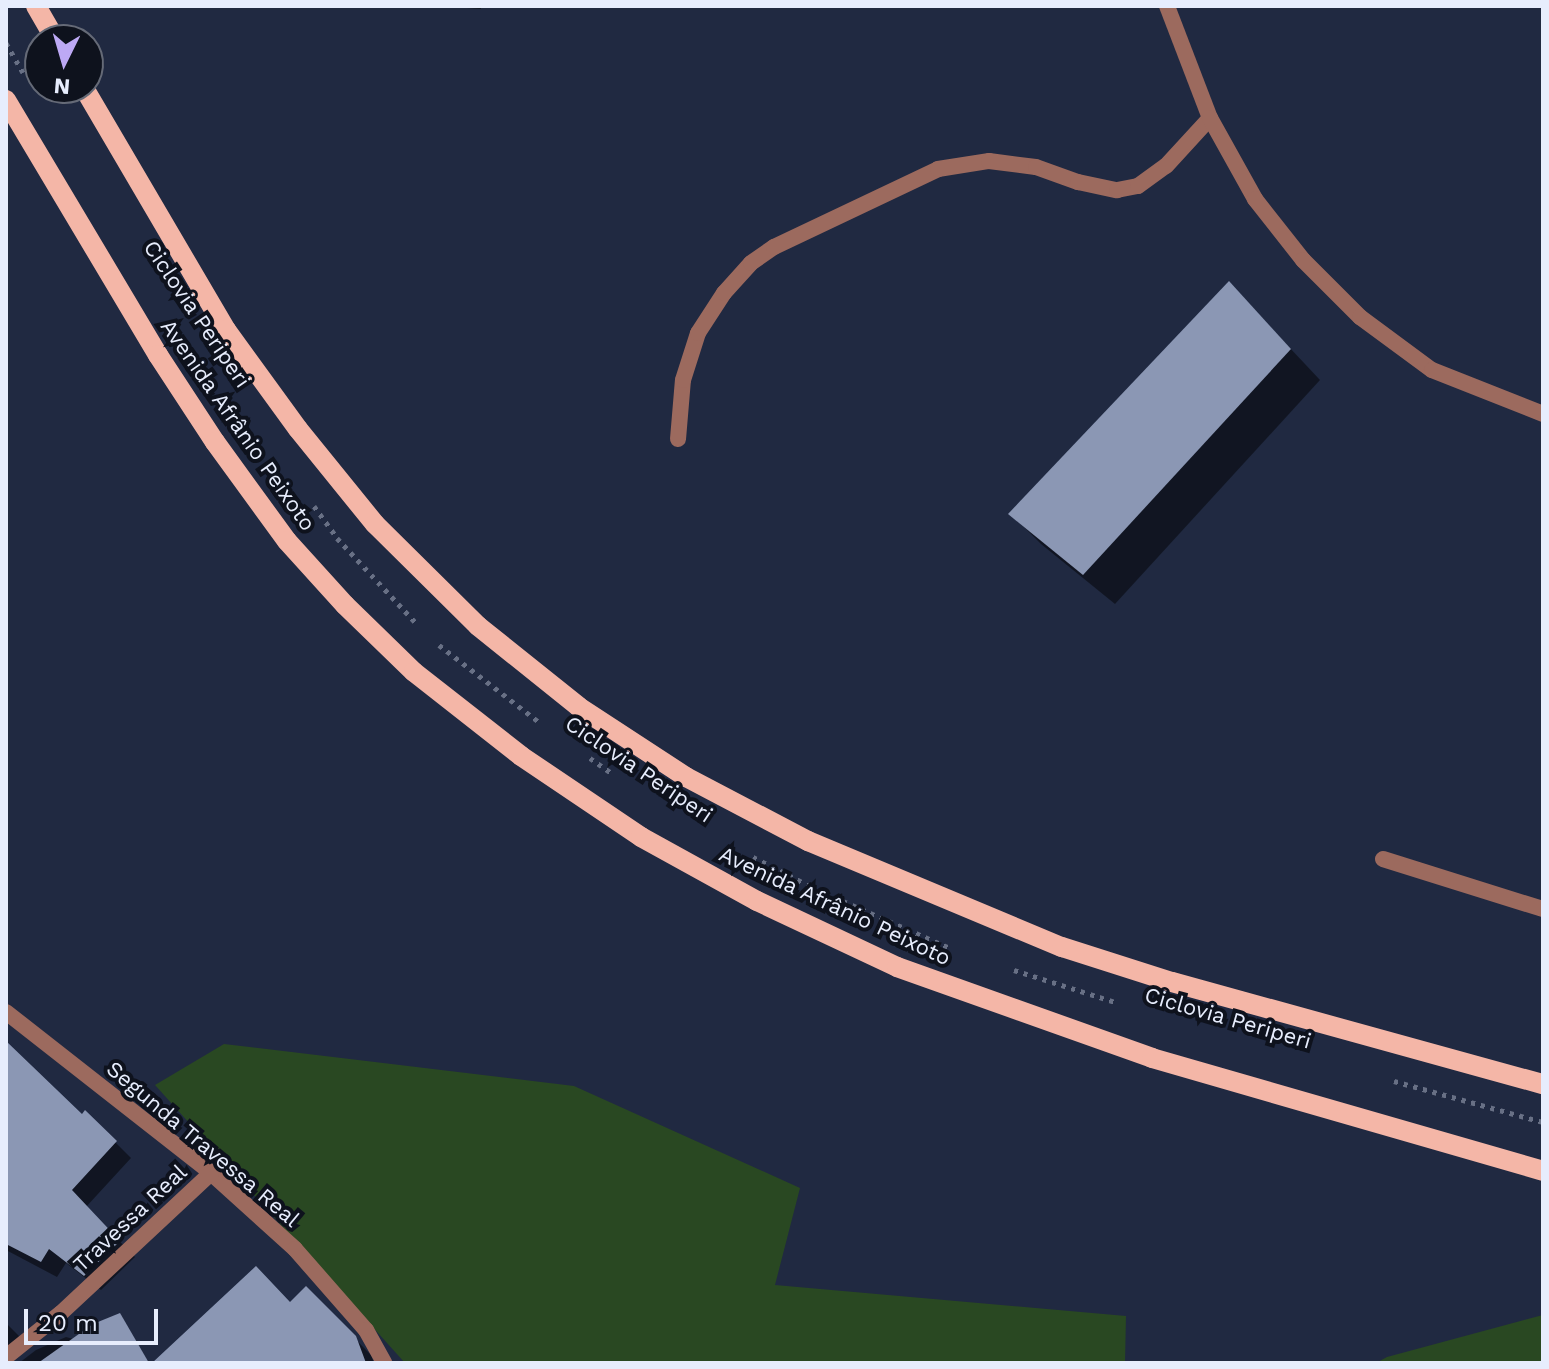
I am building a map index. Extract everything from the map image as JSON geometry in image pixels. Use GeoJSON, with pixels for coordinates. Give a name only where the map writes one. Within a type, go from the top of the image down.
{"type":"FeatureCollection","features":[{"type":"Feature","properties":{"kind":"main road"},"geometry":{"type":"LineString","coordinates":[[36,6],[47,24]]}},
{"type":"Feature","properties":{"kind":"main road","name":"Avenida Afrânio Peixoto"},"geometry":{"type":"LineString","coordinates":[[6,100],[158,355],[287,541],[345,605],[414,672],[521,756],[654,844],[757,901],[897,967],[1152,1058],[1543,1171]]}},
{"type":"Feature","properties":{"kind":"main road","name":"Avenida Afrânio Peixoto"},"geometry":{"type":"LineString","coordinates":[[93,104],[226,330],[298,429],[385,534],[478,626],[579,707],[686,777],[808,841],[1062,947],[1172,982],[1543,1084]]}},
{"type":"Feature","properties":{"kind":"street"},"geometry":{"type":"LineString","coordinates":[[1167,6],[1210,118],[1255,199],[1303,260],[1360,317],[1432,370],[1543,414]]}},
{"type":"Feature","properties":{"kind":"street"},"geometry":{"type":"LineString","coordinates":[[678,439],[683,380],[698,333],[724,293],[751,263],[774,247],[938,169],[989,161],[1036,167],[1078,182],[1117,190],[1138,186],[1166,166],[1210,118]]}},
{"type":"Feature","properties":{"kind":"street"},"geometry":{"type":"LineString","coordinates":[[1383,859],[1543,909]]}},
{"type":"Feature","properties":{"kind":"street","name":"Segunda Travessa Real"},"geometry":{"type":"LineString","coordinates":[[6,1012],[211,1173],[295,1249],[366,1330],[384,1363]]}},
{"type":"Feature","properties":{"kind":"street","name":"Travessa Real"},"geometry":{"type":"LineString","coordinates":[[6,1357],[61,1313],[211,1173]]}},
{"type":"Feature","properties":{"kind":"path"},"geometry":{"type":"LineString","coordinates":[[6,43],[24,74]]}},
{"type":"Feature","properties":{"kind":"path"},"geometry":{"type":"LineString","coordinates":[[309,500],[337,538],[419,626]]}},
{"type":"Feature","properties":{"kind":"path","name":"Ciclovia Periperi"},"geometry":{"type":"LineString","coordinates":[[429,638],[541,723]]}},
{"type":"Feature","properties":{"kind":"path","name":"Ciclovia Periperi"},"geometry":{"type":"LineString","coordinates":[[578,749],[615,776]]}},
{"type":"Feature","properties":{"kind":"path"},"geometry":{"type":"LineString","coordinates":[[747,854],[816,889]]}},
{"type":"Feature","properties":{"kind":"path"},"geometry":{"type":"LineString","coordinates":[[830,896],[958,951]]}},
{"type":"Feature","properties":{"kind":"path","name":"Ciclovia Periperi"},"geometry":{"type":"LineString","coordinates":[[1001,966],[1132,1007]]}},
{"type":"Feature","properties":{"kind":"path"},"geometry":{"type":"LineString","coordinates":[[1390,1080],[1543,1122]]}},
{"type":"Feature","properties":{"kind":"green space"},"geometry":{"type":"Polygon","coordinates":[[[224,1044],[574,1086],[800,1188],[775,1285],[1126,1316],[1125,1363],[405,1363],[155,1085],[224,1044]]]}},
{"type":"Feature","properties":{"kind":"green space"},"geometry":{"type":"Polygon","coordinates":[[[1543,1315],[1543,1363],[1376,1363],[1387,1357],[1543,1315]]]}},
{"type":"Feature","properties":{"kind":"building"},"geometry":{"type":"Polygon","coordinates":[[[1229,281],[1291,349],[1083,575],[1008,514],[1229,281]]]}},
{"type":"Feature","properties":{"kind":"building"},"geometry":{"type":"Polygon","coordinates":[[[6,1041],[82,1114],[85,1110],[117,1141],[72,1190],[120,1241],[84,1276],[49,1249],[41,1262],[6,1244],[6,1041]]]}},
{"type":"Feature","properties":{"kind":"building"},"geometry":{"type":"Polygon","coordinates":[[[256,1266],[290,1302],[306,1286],[356,1336],[366,1363],[152,1363],[256,1266]]]}},
{"type":"Feature","properties":{"kind":"building"},"geometry":{"type":"Polygon","coordinates":[[[120,1313],[149,1363],[38,1363],[93,1324],[120,1313]]]}}]}
